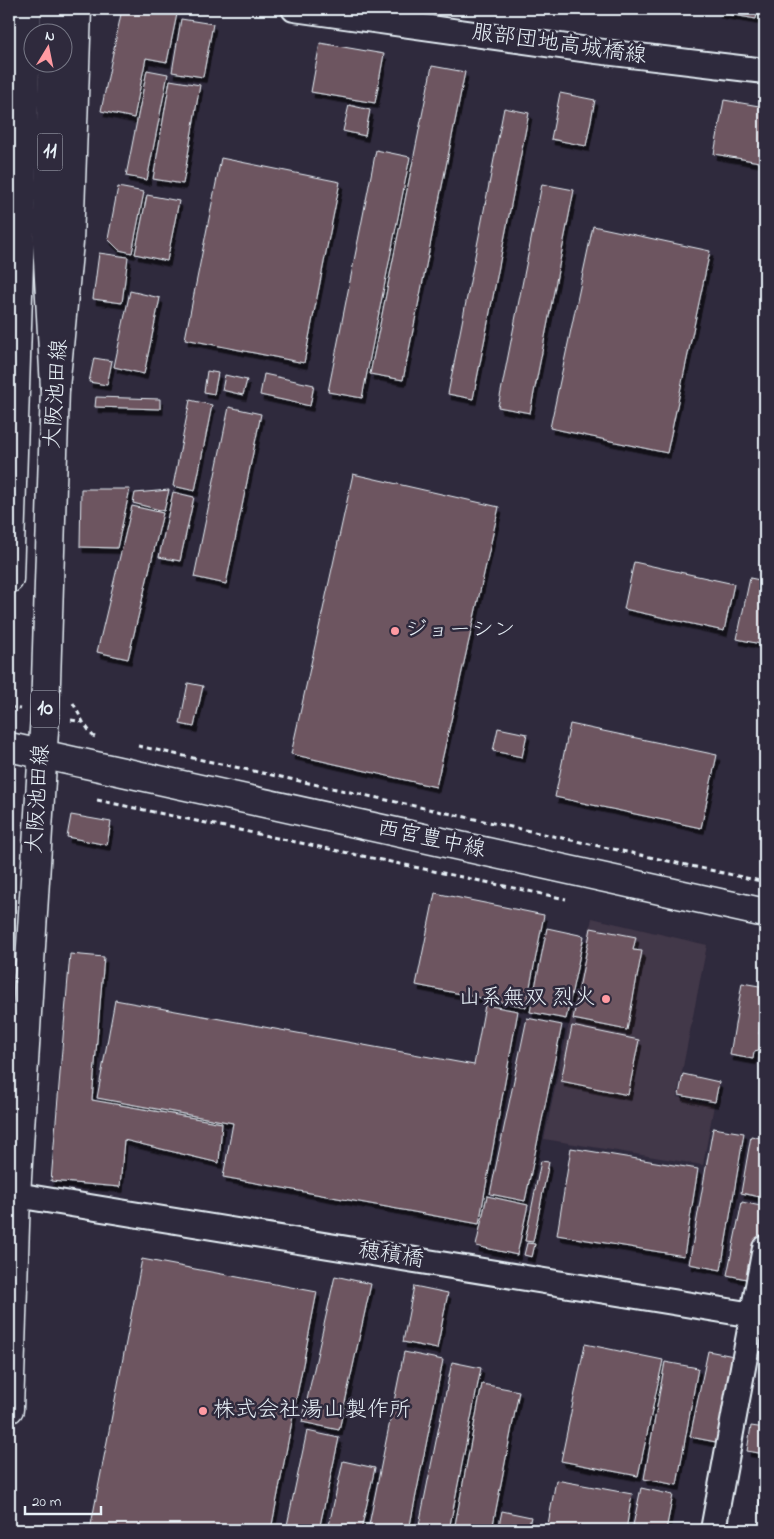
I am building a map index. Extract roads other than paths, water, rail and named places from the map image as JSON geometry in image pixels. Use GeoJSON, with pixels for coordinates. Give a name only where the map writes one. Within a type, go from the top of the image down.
{"type":"FeatureCollection","features":[{"type":"Feature","properties":{"kind":"main road","name":"11"},"geometry":{"type":"LineString","coordinates":[[9,579],[27,9]]}},
{"type":"Feature","properties":{"kind":"main road"},"geometry":{"type":"LineString","coordinates":[[54,22],[55,9]]}},
{"type":"Feature","properties":{"kind":"main road","name":"大阪池田線"},"geometry":{"type":"LineString","coordinates":[[9,1409],[12,1194],[45,714],[55,388],[69,242],[77,9]]}},
{"type":"Feature","properties":{"kind":"main road","name":"11"},"geometry":{"type":"LineString","coordinates":[[53,72],[47,242],[55,388]]}},
{"type":"Feature","properties":{"kind":"main road","name":"西宮豊中線"},"geometry":{"type":"LineString","coordinates":[[9,747],[765,913]]}},
{"type":"Feature","properties":{"kind":"street","name":"服部団地高城橋線"},"geometry":{"type":"LineString","coordinates":[[294,9],[596,52],[765,71]]}},
{"type":"Feature","properties":{"kind":"street","name":"穂積橋"},"geometry":{"type":"LineString","coordinates":[[12,1194],[759,1316]]}},
{"type":"Feature","properties":{"kind":"street"},"geometry":{"type":"LineString","coordinates":[[713,1530],[759,1316],[765,1248]]}},
{"type":"Feature","properties":{"kind":"place","name":"ジョーシン"},"geometry":{"type":"Point","coordinates":[395,631]}},
{"type":"Feature","properties":{"kind":"place","name":"山系無双 烈火"},"geometry":{"type":"Point","coordinates":[606,999]}},
{"type":"Feature","properties":{"kind":"place","name":"株式会社湯山製作所"},"geometry":{"type":"Point","coordinates":[203,1411]}}]}
